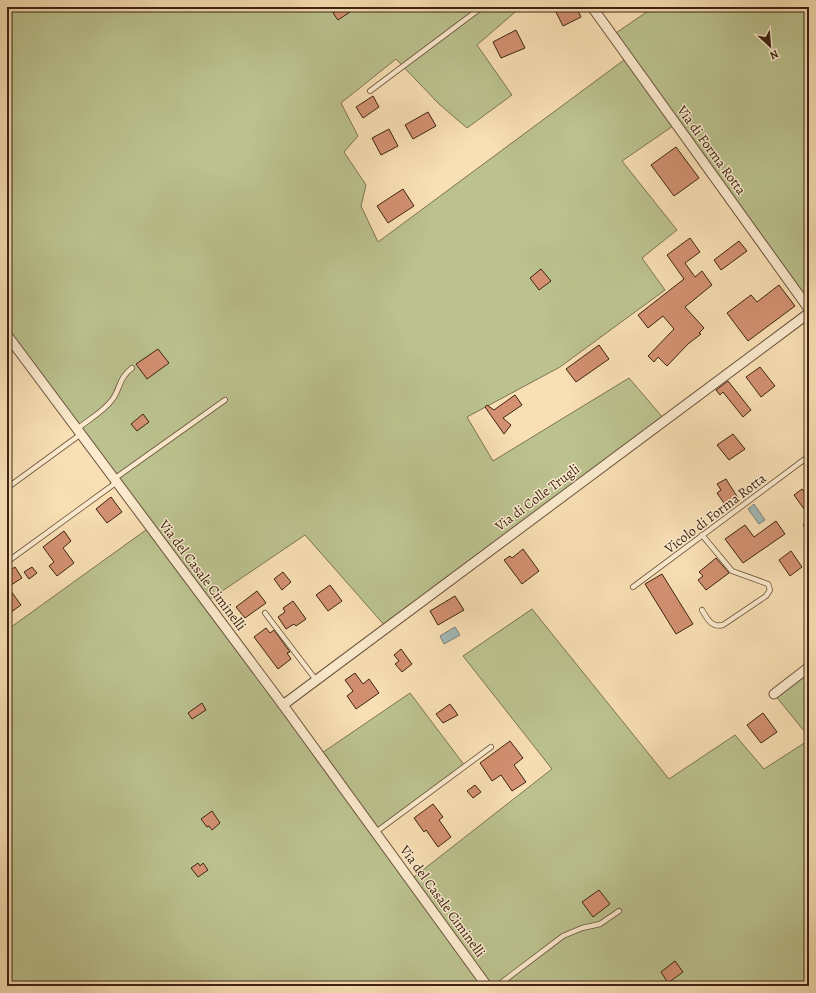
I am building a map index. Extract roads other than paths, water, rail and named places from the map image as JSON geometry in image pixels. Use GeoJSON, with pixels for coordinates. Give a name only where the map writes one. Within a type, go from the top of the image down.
{"type":"FeatureCollection","features":[{"type":"Feature","properties":{"kind":"street","name":"Via di Forma Rotta"},"geometry":{"type":"LineString","coordinates":[[592,7],[809,308]]}},
{"type":"Feature","properties":{"kind":"street","name":"Via di Colle Trugli"},"geometry":{"type":"LineString","coordinates":[[283,705],[809,313]]}},
{"type":"Feature","properties":{"kind":"street","name":"Via del Casale Ciminelli"},"geometry":{"type":"LineString","coordinates":[[7,335],[11,347],[79,431],[116,480],[283,705],[488,986]]}},
{"type":"Feature","properties":{"kind":"street"},"geometry":{"type":"LineString","coordinates":[[774,694],[809,667]]}},
{"type":"Feature","properties":{"kind":"lane"},"geometry":{"type":"LineString","coordinates":[[370,91],[482,7]]}},
{"type":"Feature","properties":{"kind":"lane"},"geometry":{"type":"LineString","coordinates":[[7,488],[79,431],[108,405],[115,394],[122,377],[132,368]]}},
{"type":"Feature","properties":{"kind":"lane"},"geometry":{"type":"LineString","coordinates":[[7,562],[225,400]]}},
{"type":"Feature","properties":{"kind":"lane","name":"Vicolo di Forma Rotta"},"geometry":{"type":"LineString","coordinates":[[633,587],[809,456]]}},
{"type":"Feature","properties":{"kind":"lane"},"geometry":{"type":"LineString","coordinates":[[702,535],[732,571],[768,584],[770,590],[766,596],[723,625],[716,626],[710,622],[702,610]]}},
{"type":"Feature","properties":{"kind":"lane"},"geometry":{"type":"LineString","coordinates":[[266,613],[316,680]]}},
{"type":"Feature","properties":{"kind":"lane"},"geometry":{"type":"LineString","coordinates":[[376,832],[491,746]]}},
{"type":"Feature","properties":{"kind":"lane"},"geometry":{"type":"LineString","coordinates":[[497,986],[564,936],[582,928],[600,924],[620,911]]}},
{"type":"Feature","properties":{"kind":"water"},"geometry":{"type":"Polygon","coordinates":[[[754,504],[765,520],[759,524],[748,509],[754,504]]]}},
{"type":"Feature","properties":{"kind":"water"},"geometry":{"type":"Polygon","coordinates":[[[455,627],[460,635],[444,644],[440,636],[455,627]]]}}]}
